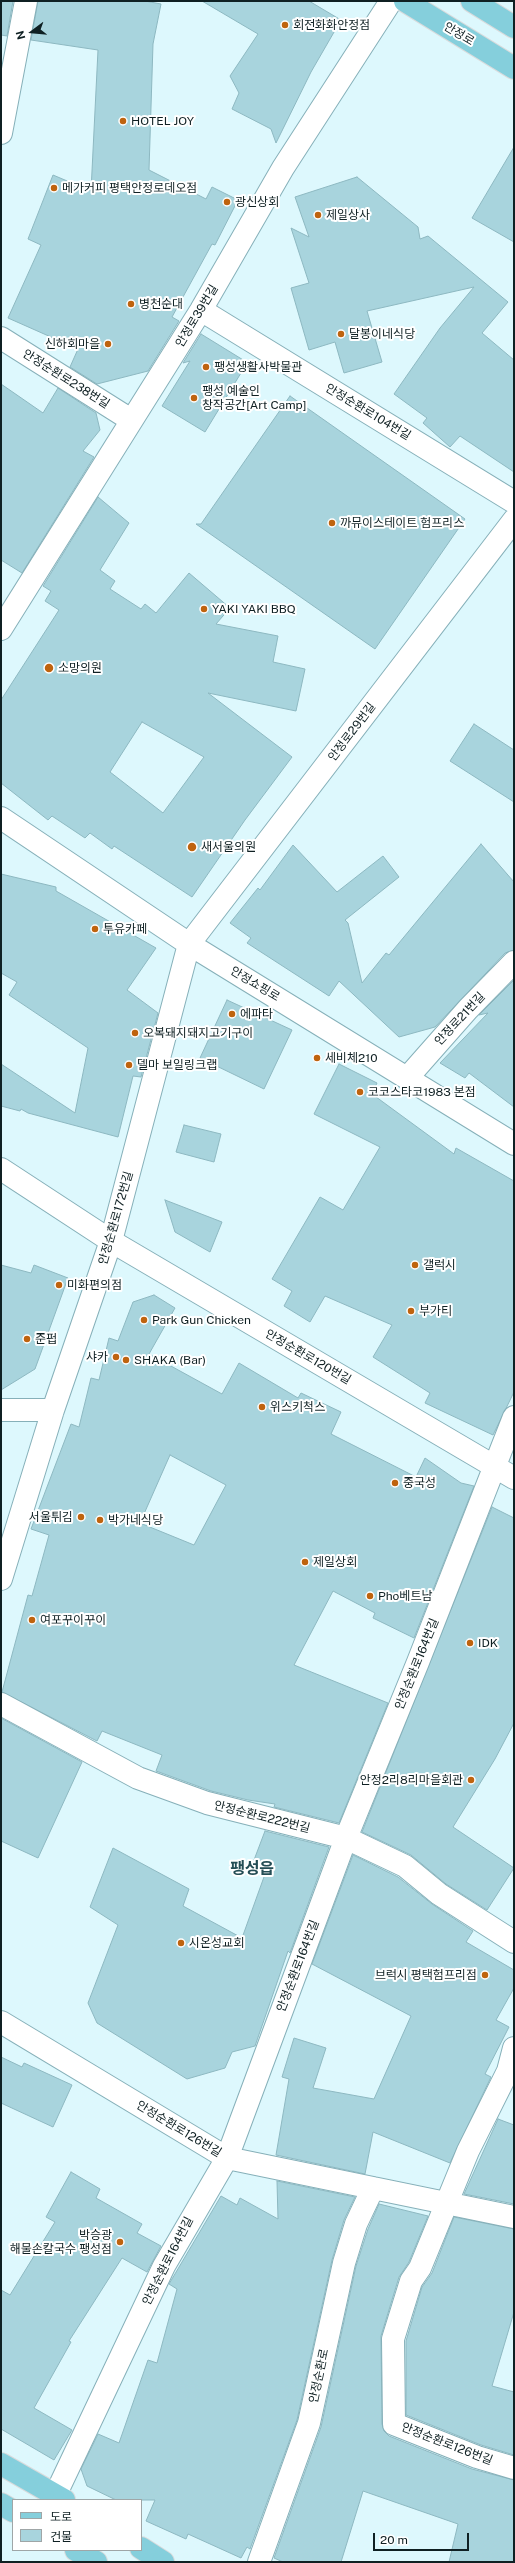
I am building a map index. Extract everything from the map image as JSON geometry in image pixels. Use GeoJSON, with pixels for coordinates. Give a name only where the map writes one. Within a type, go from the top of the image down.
{"type":"FeatureCollection","features":[{"type":"Feature","properties":{"kind":"main road","name":"안정로"},"geometry":{"type":"LineString","coordinates":[[405,1],[514,68]]}},
{"type":"Feature","properties":{"kind":"main road"},"geometry":{"type":"LineString","coordinates":[[472,1],[514,27]]}},
{"type":"Feature","properties":{"kind":"main road"},"geometry":{"type":"LineString","coordinates":[[1,2464],[57,2498]]}},
{"type":"Feature","properties":{"kind":"main road"},"geometry":{"type":"LineString","coordinates":[[1,2504],[12,2510]]}},
{"type":"Feature","properties":{"kind":"main road"},"geometry":{"type":"LineString","coordinates":[[142,2549],[163,2562]]}},
{"type":"Feature","properties":{"kind":"main road"},"geometry":{"type":"LineString","coordinates":[[78,2551],[96,2562]]}},
{"type":"Feature","properties":{"kind":"street"},"geometry":{"type":"LineString","coordinates":[[1,133],[26,1]]}},
{"type":"Feature","properties":{"kind":"street","name":"안정로39번길"},"geometry":{"type":"LineString","coordinates":[[1,629],[201,310],[283,168],[391,1]]}},
{"type":"Feature","properties":{"kind":"street","name":"안정순환로104번길"},"geometry":{"type":"LineString","coordinates":[[201,310],[514,502]]}},
{"type":"Feature","properties":{"kind":"street","name":"안정순환로238번길"},"geometry":{"type":"LineString","coordinates":[[1,338],[131,420]]}},
{"type":"Feature","properties":{"kind":"street","name":"안정로29번길"},"geometry":{"type":"LineString","coordinates":[[189,944],[514,520]]}},
{"type":"Feature","properties":{"kind":"street","name":"안정쇼핑로"},"geometry":{"type":"LineString","coordinates":[[1,818],[189,944],[408,1077],[514,1144]]}},
{"type":"Feature","properties":{"kind":"street","name":"안정순환로172번길"},"geometry":{"type":"LineString","coordinates":[[1,1579],[53,1410],[111,1241],[189,944]]}},
{"type":"Feature","properties":{"kind":"street","name":"안정로21번길"},"geometry":{"type":"LineString","coordinates":[[408,1077],[468,1010],[514,962]]}},
{"type":"Feature","properties":{"kind":"street","name":"안정순환로120번길"},"geometry":{"type":"LineString","coordinates":[[1,1170],[111,1241],[514,1478]]}},
{"type":"Feature","properties":{"kind":"street"},"geometry":{"type":"LineString","coordinates":[[1,1410],[53,1410]]}},
{"type":"Feature","properties":{"kind":"street","name":"안정순환로164번길"},"geometry":{"type":"LineString","coordinates":[[57,2498],[164,2266],[227,2158],[346,1838],[418,1662],[493,1466],[514,1417]]}},
{"type":"Feature","properties":{"kind":"street","name":"안정순환로222번길"},"geometry":{"type":"LineString","coordinates":[[1,1704],[138,1778],[207,1803],[346,1838],[405,1866],[439,1894],[514,1942]]}},
{"type":"Feature","properties":{"kind":"street","name":"안정순환로126번길"},"geometry":{"type":"LineString","coordinates":[[1,2022],[227,2158],[514,2217]]}},
{"type":"Feature","properties":{"kind":"street","name":"안정순환로126번길"},"geometry":{"type":"LineString","coordinates":[[514,2048],[508,2071],[468,2151],[420,2268],[410,2281],[393,2339],[394,2424],[471,2453],[477,2457],[514,2468]]}},
{"type":"Feature","properties":{"kind":"street","name":"안정순환로"},"geometry":{"type":"LineString","coordinates":[[259,2562],[309,2423],[344,2263],[356,2224],[373,2188]]}},
{"type":"Feature","properties":{"kind":"building"},"geometry":{"type":"Polygon","coordinates":[[[1,1],[13,1],[7,36],[1,35],[1,1]]]}},
{"type":"Feature","properties":{"kind":"building"},"geometry":{"type":"Polygon","coordinates":[[[38,1],[145,1],[161,4],[153,44],[149,170],[206,199],[212,187],[238,200],[215,245],[212,244],[172,317],[179,321],[148,371],[97,384],[70,367],[78,349],[8,318],[41,245],[28,239],[53,175],[91,191],[98,50],[31,40],[38,1]]]}},
{"type":"Feature","properties":{"kind":"building"},"geometry":{"type":"Polygon","coordinates":[[[202,1],[309,1],[341,20],[311,72],[276,143],[271,129],[232,109],[239,93],[230,76],[258,34],[202,1]]]}},
{"type":"Feature","properties":{"kind":"building"},"geometry":{"type":"Polygon","coordinates":[[[514,147],[514,242],[472,218],[514,147]]]}},
{"type":"Feature","properties":{"kind":"building"},"geometry":{"type":"Polygon","coordinates":[[[357,177],[418,227],[420,239],[428,236],[508,302],[482,333],[514,360],[514,472],[460,436],[450,447],[423,423],[427,418],[394,394],[440,328],[474,287],[367,311],[382,362],[344,373],[335,342],[309,350],[291,288],[309,283],[291,228],[309,237],[295,197],[357,177]]]}},
{"type":"Feature","properties":{"kind":"building"},"geometry":{"type":"Polygon","coordinates":[[[201,334],[253,366],[244,368],[205,432],[162,406],[190,361],[183,363],[201,334]]]}},
{"type":"Feature","properties":{"kind":"building"},"geometry":{"type":"Polygon","coordinates":[[[1,384],[43,413],[58,388],[96,413],[100,430],[83,451],[94,457],[22,573],[1,560],[1,384]]]}},
{"type":"Feature","properties":{"kind":"building","name":"까뮤이스테이트 험프리스"},"geometry":{"type":"Polygon","coordinates":[[[290,396],[465,519],[375,649],[196,524],[201,524],[290,396]]]}},
{"type":"Feature","properties":{"kind":"building"},"geometry":{"type":"Polygon","coordinates":[[[98,497],[129,523],[100,570],[115,581],[110,589],[141,609],[145,604],[156,613],[189,573],[230,608],[216,624],[278,636],[273,662],[305,669],[296,711],[208,693],[292,757],[245,820],[192,897],[114,846],[112,849],[90,833],[85,838],[52,816],[48,820],[1,783],[1,700],[59,610],[45,601],[51,591],[43,586],[98,497]],[[142,722],[110,772],[163,813],[204,757],[142,722]]]}},
{"type":"Feature","properties":{"kind":"building"},"geometry":{"type":"Polygon","coordinates":[[[474,724],[514,750],[514,802],[450,761],[474,724]]]}},
{"type":"Feature","properties":{"kind":"building"},"geometry":{"type":"Polygon","coordinates":[[[481,844],[514,882],[514,950],[505,953],[435,1027],[399,1037],[339,981],[329,996],[247,943],[251,938],[230,923],[258,888],[260,890],[293,845],[337,892],[383,856],[399,877],[345,920],[348,923],[362,983],[386,953],[389,955],[481,844]]]}},
{"type":"Feature","properties":{"kind":"building"},"geometry":{"type":"Polygon","coordinates":[[[1,874],[56,887],[56,891],[156,948],[127,990],[158,1013],[141,1077],[133,1076],[118,1137],[28,1113],[21,1109],[20,1111],[1,1106],[1,1064],[75,1113],[88,1048],[9,995],[17,982],[1,973],[1,874]]]}},
{"type":"Feature","properties":{"kind":"building"},"geometry":{"type":"Polygon","coordinates":[[[514,980],[514,1107],[469,1073],[465,1078],[440,1063],[488,1013],[479,1015],[514,980]]]}},
{"type":"Feature","properties":{"kind":"building"},"geometry":{"type":"Polygon","coordinates":[[[227,1000],[292,1030],[264,1089],[200,1058],[227,1000]]]}},
{"type":"Feature","properties":{"kind":"building"},"geometry":{"type":"Polygon","coordinates":[[[339,1064],[377,1083],[372,1094],[454,1154],[456,1148],[514,1181],[514,1392],[493,1435],[425,1403],[430,1393],[373,1357],[392,1325],[325,1296],[310,1322],[284,1306],[292,1291],[272,1279],[320,1197],[343,1210],[380,1147],[314,1114],[339,1064]]]}},
{"type":"Feature","properties":{"kind":"building"},"geometry":{"type":"Polygon","coordinates":[[[184,1125],[221,1134],[214,1162],[176,1152],[184,1125]]]}},
{"type":"Feature","properties":{"kind":"building"},"geometry":{"type":"Polygon","coordinates":[[[165,1200],[222,1222],[210,1252],[175,1232],[165,1200]]]}},
{"type":"Feature","properties":{"kind":"building"},"geometry":{"type":"Polygon","coordinates":[[[1,1265],[31,1273],[34,1265],[68,1278],[35,1369],[1,1390],[1,1265]]]}},
{"type":"Feature","properties":{"kind":"building"},"geometry":{"type":"Polygon","coordinates":[[[154,1295],[175,1308],[149,1354],[222,1394],[239,1363],[298,1398],[301,1393],[341,1412],[331,1434],[416,1477],[425,1458],[461,1483],[474,1486],[414,1638],[373,1618],[375,1613],[333,1591],[294,1665],[388,1703],[339,1823],[274,1807],[275,1804],[248,1800],[211,1791],[156,1771],[162,1755],[102,1731],[97,1741],[2,1692],[28,1595],[32,1596],[49,1535],[31,1529],[71,1424],[79,1427],[91,1378],[99,1380],[109,1338],[118,1341],[133,1302],[154,1295]],[[170,1455],[140,1523],[194,1545],[226,1485],[170,1455]]]}},
{"type":"Feature","properties":{"kind":"building"},"geometry":{"type":"Polygon","coordinates":[[[492,1507],[514,1518],[514,1723],[495,1759],[453,1827],[514,1868],[487,1910],[446,1884],[411,1855],[362,1832],[492,1507]]]}},
{"type":"Feature","properties":{"kind":"building"},"geometry":{"type":"Polygon","coordinates":[[[1,1718],[82,1762],[38,1858],[1,1841],[1,1718]]]}},
{"type":"Feature","properties":{"kind":"building","name":"시온성교회"},"geometry":{"type":"Polygon","coordinates":[[[265,1831],[329,1847],[290,1953],[288,1951],[255,2046],[232,2052],[225,2068],[187,2079],[97,2023],[88,2003],[118,1925],[90,1907],[113,1848],[189,1889],[183,1906],[242,1938],[269,1863],[254,1860],[265,1831]]]}},
{"type":"Feature","properties":{"kind":"building"},"geometry":{"type":"Polygon","coordinates":[[[353,1855],[398,1877],[432,1904],[473,1931],[466,1942],[514,1970],[514,1988],[496,2020],[509,2027],[485,2074],[491,2077],[450,2163],[373,2132],[365,2174],[276,2155],[289,2079],[282,2077],[294,2038],[326,2048],[313,2088],[374,2099],[411,2016],[312,1964],[353,1855]]]}},
{"type":"Feature","properties":{"kind":"building"},"geometry":{"type":"Polygon","coordinates":[[[1,2057],[22,2067],[24,2063],[72,2085],[53,2127],[1,2103],[1,2057]]]}},
{"type":"Feature","properties":{"kind":"building"},"geometry":{"type":"Polygon","coordinates":[[[498,2119],[514,2125],[514,2204],[464,2194],[498,2119]]]}},
{"type":"Feature","properties":{"kind":"building"},"geometry":{"type":"Polygon","coordinates":[[[71,2172],[100,2189],[96,2198],[142,2224],[137,2233],[161,2246],[147,2272],[122,2258],[69,2341],[71,2342],[34,2408],[72,2430],[54,2460],[1,2429],[1,2290],[10,2295],[55,2222],[46,2217],[71,2172]]]}},
{"type":"Feature","properties":{"kind":"building"},"geometry":{"type":"Polygon","coordinates":[[[277,2181],[355,2197],[344,2220],[332,2260],[297,2420],[250,2549],[247,2547],[241,2558],[188,2534],[186,2539],[146,2521],[155,2500],[114,2499],[87,2486],[81,2469],[98,2434],[119,2443],[148,2360],[157,2363],[177,2289],[169,2284],[221,2196],[237,2205],[240,2198],[278,2219],[277,2181]]]}},
{"type":"Feature","properties":{"kind":"building"},"geometry":{"type":"Polygon","coordinates":[[[379,2204],[428,2216],[409,2262],[399,2277],[381,2336],[382,2424],[384,2431],[389,2436],[472,2469],[514,2480],[514,2562],[449,2562],[458,2524],[363,2491],[341,2562],[283,2562],[274,2558],[321,2427],[356,2266],[368,2229],[379,2204]]]}},
{"type":"Feature","properties":{"kind":"building"},"geometry":{"type":"Polygon","coordinates":[[[454,2217],[514,2229],[514,2312],[492,2386],[514,2392],[514,2455],[481,2445],[406,2415],[406,2341],[422,2287],[432,2273],[454,2217]]]}},
{"type":"Feature","properties":{"kind":"place","name":"회전화화안정점"},"geometry":{"type":"Point","coordinates":[285,25]}},
{"type":"Feature","properties":{"kind":"place","name":"HOTEL JOY"},"geometry":{"type":"Point","coordinates":[123,121]}},
{"type":"Feature","properties":{"kind":"place","name":"메가커피 평택안정로데오점"},"geometry":{"type":"Point","coordinates":[54,188]}},
{"type":"Feature","properties":{"kind":"place","name":"광신상회"},"geometry":{"type":"Point","coordinates":[227,202]}},
{"type":"Feature","properties":{"kind":"place","name":"제일상사"},"geometry":{"type":"Point","coordinates":[318,215]}},
{"type":"Feature","properties":{"kind":"place","name":"병천순대"},"geometry":{"type":"Point","coordinates":[131,304]}},
{"type":"Feature","properties":{"kind":"place","name":"달봉이네식당"},"geometry":{"type":"Point","coordinates":[341,334]}},
{"type":"Feature","properties":{"kind":"place","name":"신하회마을"},"geometry":{"type":"Point","coordinates":[108,344]}},
{"type":"Feature","properties":{"kind":"place","name":"팽성생활사박물관"},"geometry":{"type":"Point","coordinates":[206,367]}},
{"type":"Feature","properties":{"kind":"place","name":"팽성 예술인 창작공간[Art Camp]"},"geometry":{"type":"Point","coordinates":[194,398]}},
{"type":"Feature","properties":{"kind":"place","name":"까뮤이스테이트 험프리스"},"geometry":{"type":"Point","coordinates":[332,523]}},
{"type":"Feature","properties":{"kind":"place","name":"YAKI YAKI BBQ"},"geometry":{"type":"Point","coordinates":[204,609]}},
{"type":"Feature","properties":{"kind":"place","name":"소망의원"},"geometry":{"type":"Point","coordinates":[49,668]}},
{"type":"Feature","properties":{"kind":"place","name":"새서울의원"},"geometry":{"type":"Point","coordinates":[192,847]}},
{"type":"Feature","properties":{"kind":"place","name":"투유카페"},"geometry":{"type":"Point","coordinates":[95,929]}},
{"type":"Feature","properties":{"kind":"place","name":"에파타"},"geometry":{"type":"Point","coordinates":[232,1014]}},
{"type":"Feature","properties":{"kind":"place","name":"오복돼지돼지고기구이"},"geometry":{"type":"Point","coordinates":[135,1033]}},
{"type":"Feature","properties":{"kind":"place","name":"세비체210"},"geometry":{"type":"Point","coordinates":[317,1058]}},
{"type":"Feature","properties":{"kind":"place","name":"델마 보일링크랩"},"geometry":{"type":"Point","coordinates":[129,1065]}},
{"type":"Feature","properties":{"kind":"place","name":"코코스타코1983 본점"},"geometry":{"type":"Point","coordinates":[360,1092]}},
{"type":"Feature","properties":{"kind":"place","name":"갤럭시"},"geometry":{"type":"Point","coordinates":[415,1265]}},
{"type":"Feature","properties":{"kind":"place","name":"미화편의점"},"geometry":{"type":"Point","coordinates":[59,1285]}},
{"type":"Feature","properties":{"kind":"place","name":"부가티"},"geometry":{"type":"Point","coordinates":[411,1311]}},
{"type":"Feature","properties":{"kind":"place","name":"Park Gun Chicken"},"geometry":{"type":"Point","coordinates":[144,1320]}},
{"type":"Feature","properties":{"kind":"place","name":"준펍"},"geometry":{"type":"Point","coordinates":[27,1339]}},
{"type":"Feature","properties":{"kind":"place","name":"샤카"},"geometry":{"type":"Point","coordinates":[116,1357]}},
{"type":"Feature","properties":{"kind":"place","name":"SHAKA (Bar)"},"geometry":{"type":"Point","coordinates":[126,1360]}},
{"type":"Feature","properties":{"kind":"place","name":"위스키척스"},"geometry":{"type":"Point","coordinates":[262,1407]}},
{"type":"Feature","properties":{"kind":"place","name":"중국성"},"geometry":{"type":"Point","coordinates":[395,1483]}},
{"type":"Feature","properties":{"kind":"place","name":"서울튀김"},"geometry":{"type":"Point","coordinates":[81,1517]}},
{"type":"Feature","properties":{"kind":"place","name":"박가네식당"},"geometry":{"type":"Point","coordinates":[100,1520]}},
{"type":"Feature","properties":{"kind":"place","name":"제일상회"},"geometry":{"type":"Point","coordinates":[305,1562]}},
{"type":"Feature","properties":{"kind":"place","name":"Pho베트남"},"geometry":{"type":"Point","coordinates":[370,1596]}},
{"type":"Feature","properties":{"kind":"place","name":"여포꾸이꾸이"},"geometry":{"type":"Point","coordinates":[32,1620]}},
{"type":"Feature","properties":{"kind":"place","name":"IDK"},"geometry":{"type":"Point","coordinates":[470,1643]}},
{"type":"Feature","properties":{"kind":"place","name":"안정2리8리마을회관"},"geometry":{"type":"Point","coordinates":[471,1780]}},
{"type":"Feature","properties":{"kind":"place","name":"시온성교회"},"geometry":{"type":"Point","coordinates":[181,1943]}},
{"type":"Feature","properties":{"kind":"place","name":"브럭시 평택험프리점"},"geometry":{"type":"Point","coordinates":[485,1975]}},
{"type":"Feature","properties":{"kind":"place","name":"박승광 해물손칼국수 팽성점"},"geometry":{"type":"Point","coordinates":[120,2242]}},
{"type":"Feature","properties":{"kind":"district","name":"팽성읍"},"geometry":{"type":"Point","coordinates":[252,1869]}}]}
